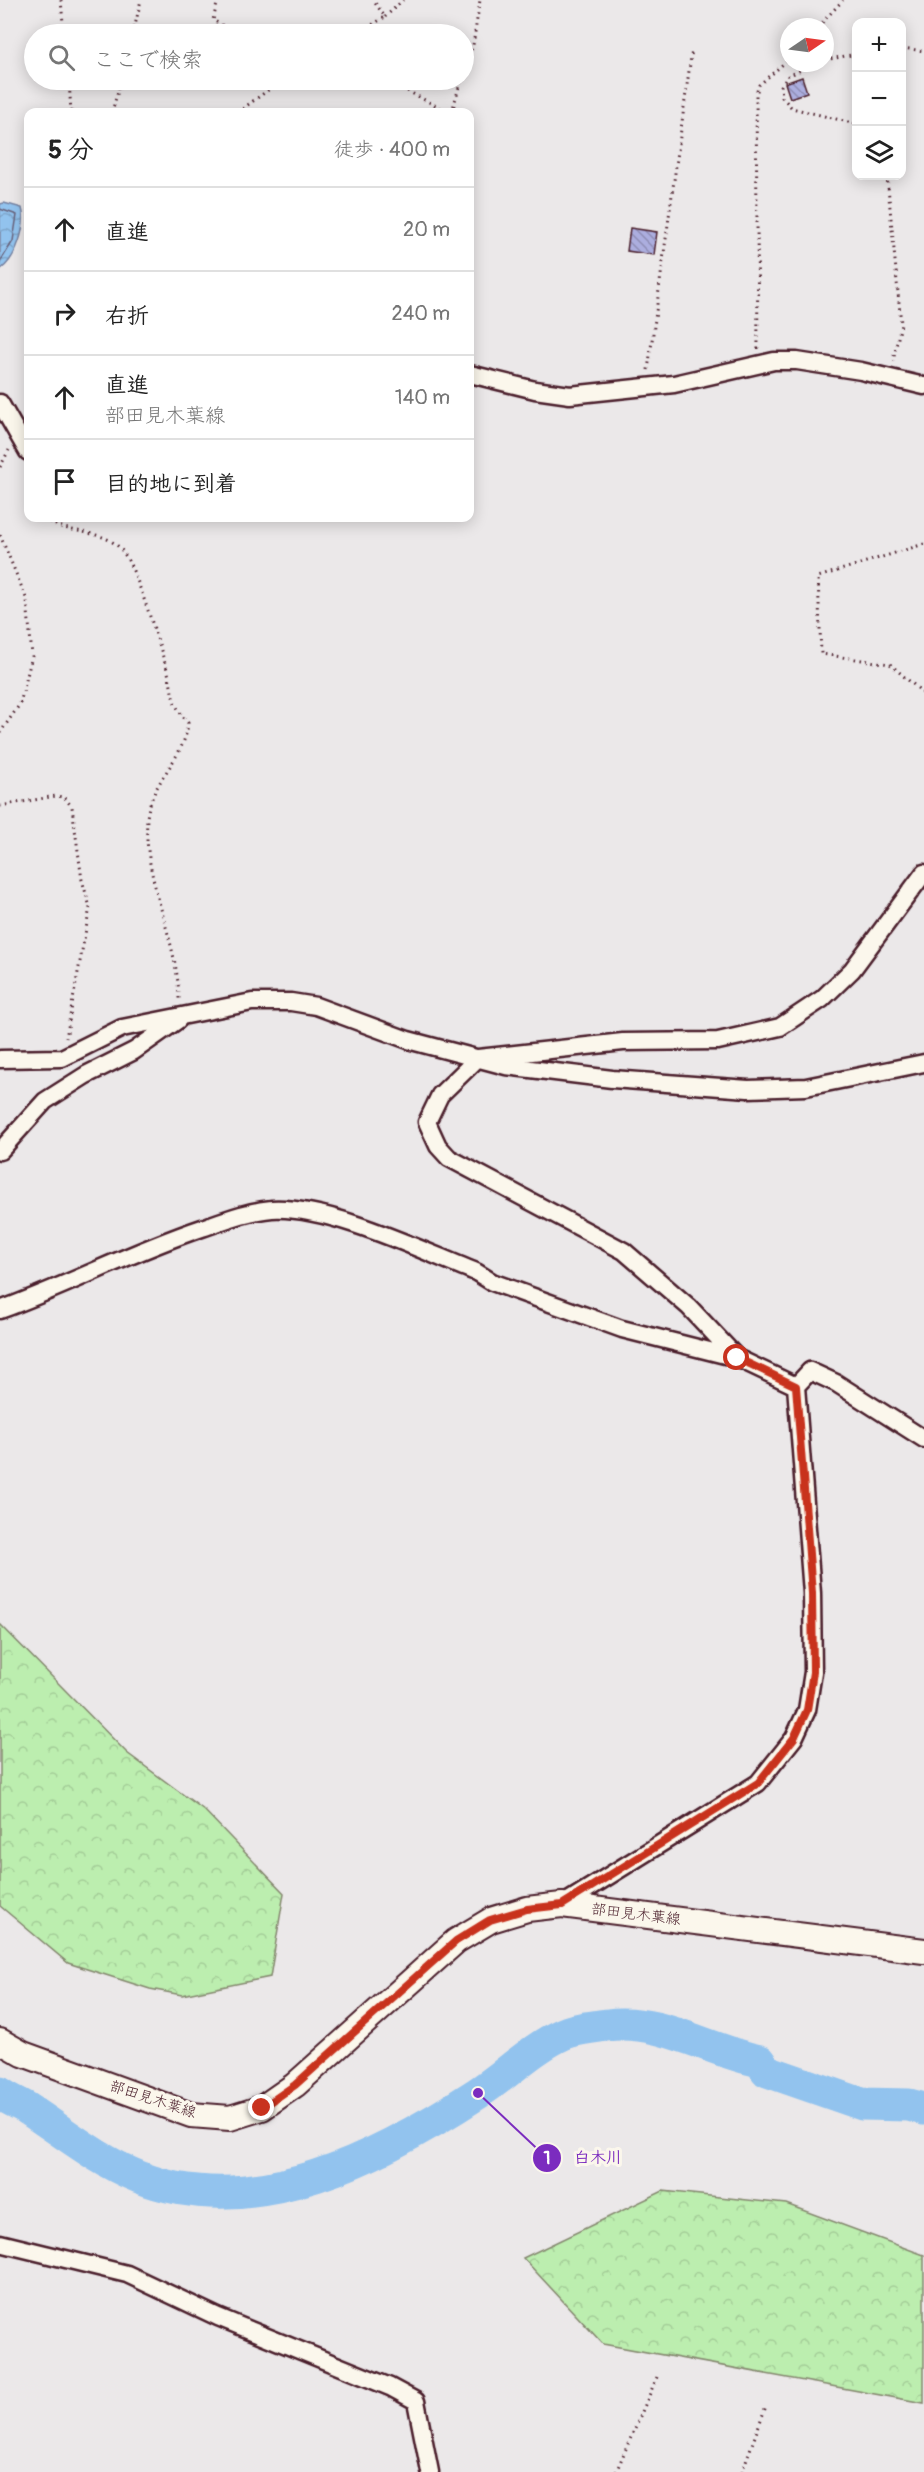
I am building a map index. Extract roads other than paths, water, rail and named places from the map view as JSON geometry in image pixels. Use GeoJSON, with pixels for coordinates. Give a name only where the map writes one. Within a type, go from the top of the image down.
{"type":"FeatureCollection","features":[{"type":"Feature","properties":{"kind":"main road","name":"部田見木葉線"},"geometry":{"type":"LineString","coordinates":[[0,2041],[23,2054],[191,2115],[230,2118],[262,2108],[295,2085],[465,1936],[490,1920],[527,1909],[562,1905],[924,1952]]}},
{"type":"Feature","properties":{"kind":"street"},"geometry":{"type":"LineString","coordinates":[[474,375],[561,394],[692,381],[774,361],[797,361],[924,386]]}},
{"type":"Feature","properties":{"kind":"street"},"geometry":{"type":"LineString","coordinates":[[0,403],[24,445]]}},
{"type":"Feature","properties":{"kind":"street"},"geometry":{"type":"LineString","coordinates":[[737,1358],[689,1307],[624,1251],[449,1158],[438,1146],[427,1122],[440,1095],[478,1058],[623,1042],[718,1041],[780,1027],[822,999],[852,970],[924,873]]}},
{"type":"Feature","properties":{"kind":"street"},"geometry":{"type":"LineString","coordinates":[[0,1059],[62,1058],[122,1028],[181,1012],[252,1002],[291,1002],[316,1006],[408,1040],[506,1066],[597,1078],[748,1089],[806,1087],[924,1063]]}},
{"type":"Feature","properties":{"kind":"street"},"geometry":{"type":"LineString","coordinates":[[0,1151],[45,1101],[86,1075],[134,1051],[181,1012]]}},
{"type":"Feature","properties":{"kind":"street"},"geometry":{"type":"LineString","coordinates":[[0,1310],[53,1291],[156,1244],[236,1216],[273,1209],[337,1218],[476,1272],[492,1282],[622,1329],[737,1358],[796,1386]]}},
{"type":"Feature","properties":{"kind":"street"},"geometry":{"type":"LineString","coordinates":[[562,1905],[758,1783],[794,1738],[807,1710],[813,1672],[812,1593],[796,1386],[810,1371],[836,1383],[924,1439]]}},
{"type":"Feature","properties":{"kind":"street"},"geometry":{"type":"LineString","coordinates":[[0,2243],[127,2274],[218,2317],[390,2388],[416,2401],[430,2472]]}},
{"type":"Feature","properties":{"kind":"water"},"geometry":{"type":"Polygon","coordinates":[[[0,204],[22,208],[23,224],[19,242],[11,258],[0,270],[0,204]]]}},
{"type":"Feature","properties":{"kind":"waterway"},"geometry":{"type":"LineString","coordinates":[[0,2093],[95,2154],[139,2177],[183,2189],[227,2192],[272,2187],[316,2176],[359,2159],[441,2117],[488,2086],[530,2054],[563,2034],[573,2030],[607,2025],[647,2026],[666,2031],[760,2061],[767,2071],[862,2104],[909,2105],[924,2109]]}},
{"type":"Feature","properties":{"kind":"waterway"},"geometry":{"type":"LineString","coordinates":[[0,2099],[6,2098]]}},
{"type":"Feature","properties":{"kind":"place","name":"白木川"},"geometry":{"type":"Point","coordinates":[478,2093]}}]}
